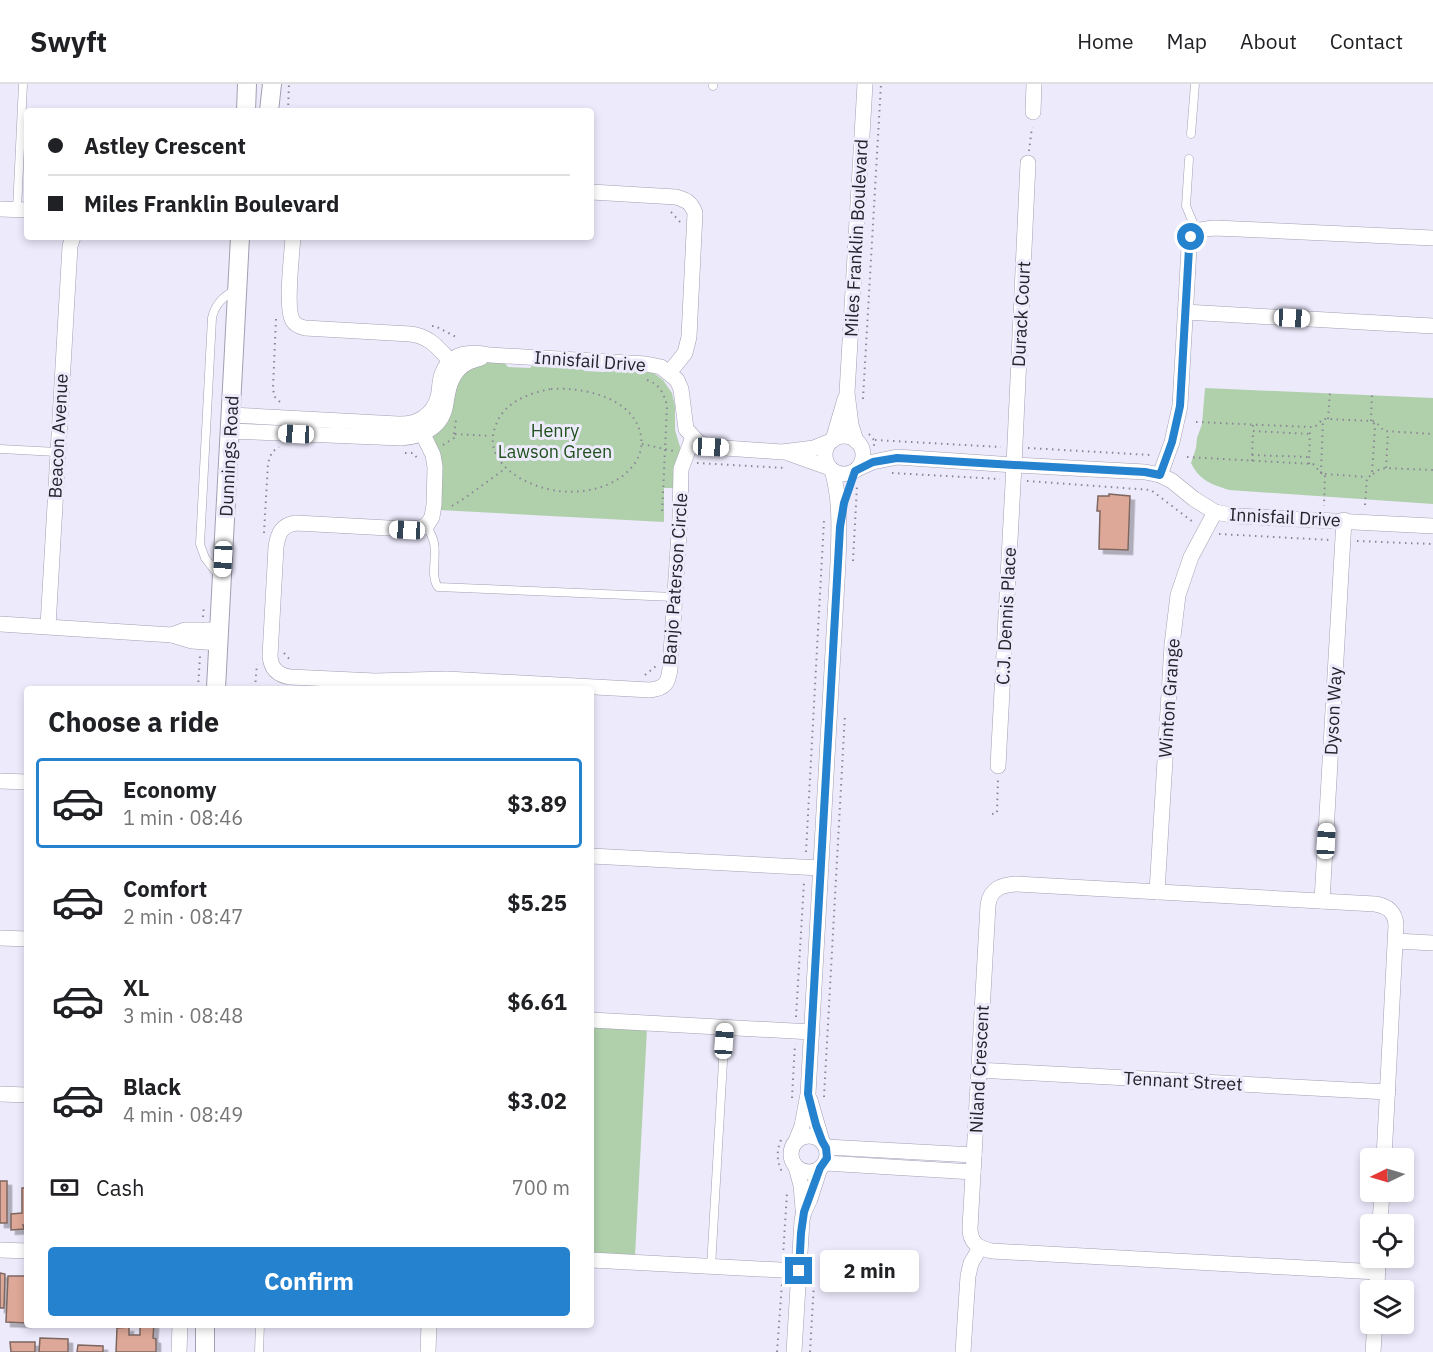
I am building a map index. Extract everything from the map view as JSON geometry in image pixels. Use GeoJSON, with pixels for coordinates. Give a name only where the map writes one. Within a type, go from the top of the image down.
{"type":"FeatureCollection","features":[{"type":"Feature","properties":{"kind":"street"},"geometry":{"type":"LineString","coordinates":[[246,108],[247,84]]}},
{"type":"Feature","properties":{"kind":"street"},"geometry":{"type":"LineString","coordinates":[[269,108],[272,84]]}},
{"type":"Feature","properties":{"kind":"street","name":"Miles Franklin Boulevard"},"geometry":{"type":"LineString","coordinates":[[860,438],[851,425],[847,393],[865,84]]}},
{"type":"Feature","properties":{"kind":"street"},"geometry":{"type":"LineString","coordinates":[[1033,112],[1034,84]]}},
{"type":"Feature","properties":{"kind":"street","name":"Durack Court"},"geometry":{"type":"LineString","coordinates":[[1014,473],[1028,163]]}},
{"type":"Feature","properties":{"kind":"street"},"geometry":{"type":"LineString","coordinates":[[594,192],[676,197],[688,201],[695,213],[689,337],[685,353],[669,373]]}},
{"type":"Feature","properties":{"kind":"street"},"geometry":{"type":"LineString","coordinates":[[0,209],[22,210]]}},
{"type":"Feature","properties":{"kind":"street"},"geometry":{"type":"LineString","coordinates":[[1160,475],[1172,442],[1180,406],[1191,237],[1204,229],[1215,228],[1433,238]]}},
{"type":"Feature","properties":{"kind":"street","name":"Beacon Avenue"},"geometry":{"type":"LineString","coordinates":[[48,626],[70,240]]}},
{"type":"Feature","properties":{"kind":"street","name":"Dunnings Road"},"geometry":{"type":"LineString","coordinates":[[216,686],[242,240]]}},
{"type":"Feature","properties":{"kind":"street"},"geometry":{"type":"LineString","coordinates":[[293,240],[290,300],[291,317],[296,325],[311,329],[421,336],[435,344],[454,365],[442,374],[436,404],[419,428]]}},
{"type":"Feature","properties":{"kind":"street"},"geometry":{"type":"LineString","coordinates":[[1185,312],[1433,326]]}},
{"type":"Feature","properties":{"kind":"street","name":"Innisfail Drive"},"geometry":{"type":"LineString","coordinates":[[454,365],[457,357],[469,353],[645,364],[661,367],[676,380],[681,389],[686,429],[693,437]]}},
{"type":"Feature","properties":{"kind":"street","name":"Miles Franklin Boulevard"},"geometry":{"type":"LineString","coordinates":[[832,440],[847,393]]}},
{"type":"Feature","properties":{"kind":"street"},"geometry":{"type":"LineString","coordinates":[[231,423],[280,426],[405,424],[419,428],[435,467],[434,504],[432,517],[427,525]]}},
{"type":"Feature","properties":{"kind":"street"},"geometry":{"type":"LineString","coordinates":[[693,437],[699,443],[711,447],[782,452],[814,448],[840,436],[845,436],[860,438],[873,455]]}},
{"type":"Feature","properties":{"kind":"street","name":"Banjo Paterson Circle"},"geometry":{"type":"LineString","coordinates":[[594,687],[650,690],[664,686],[668,680],[680,518],[681,469],[693,437]]}},
{"type":"Feature","properties":{"kind":"street"},"geometry":{"type":"LineString","coordinates":[[790,1138],[802,1126],[808,1094],[840,527],[844,503],[863,456],[860,438]]}},
{"type":"Feature","properties":{"kind":"street"},"geometry":{"type":"LineString","coordinates":[[832,440],[826,449],[825,459],[831,469],[837,491],[840,527]]}},
{"type":"Feature","properties":{"kind":"street"},"geometry":{"type":"LineString","coordinates":[[782,452],[804,458],[843,474],[854,475]]}},
{"type":"Feature","properties":{"kind":"street","name":"Innisfail Drive"},"geometry":{"type":"LineString","coordinates":[[854,475],[873,455],[1014,473],[1145,472],[1160,475],[1172,481],[1215,512],[1237,516],[1433,526]]}},
{"type":"Feature","properties":{"kind":"street","name":"C.J. Dennis Place"},"geometry":{"type":"LineString","coordinates":[[998,766],[1014,473]]}},
{"type":"Feature","properties":{"kind":"street","name":"Winton Grange"},"geometry":{"type":"LineString","coordinates":[[1157,892],[1172,645],[1178,596],[1191,557],[1215,512]]}},
{"type":"Feature","properties":{"kind":"street","name":"Dyson Way"},"geometry":{"type":"LineString","coordinates":[[1322,901],[1344,520]]}},
{"type":"Feature","properties":{"kind":"street","name":"Banjo Paterson Circle"},"geometry":{"type":"LineString","coordinates":[[427,525],[407,530],[302,523],[285,526],[280,532],[276,547],[270,649],[273,667],[281,675],[290,677],[365,681],[464,680],[576,686]]}},
{"type":"Feature","properties":{"kind":"street"},"geometry":{"type":"LineString","coordinates":[[0,624],[172,635],[192,641],[220,637]]}},
{"type":"Feature","properties":{"kind":"street"},"geometry":{"type":"LineString","coordinates":[[0,781],[24,782]]}},
{"type":"Feature","properties":{"kind":"street"},"geometry":{"type":"LineString","coordinates":[[594,856],[821,868]]}},
{"type":"Feature","properties":{"kind":"street","name":"Niland Crescent"},"geometry":{"type":"LineString","coordinates":[[980,1248],[973,1242],[970,1232],[988,901],[994,890],[1016,884],[1375,904],[1385,906],[1392,911],[1396,921],[1396,941]]}},
{"type":"Feature","properties":{"kind":"street"},"geometry":{"type":"LineString","coordinates":[[0,938],[24,939]]}},
{"type":"Feature","properties":{"kind":"street"},"geometry":{"type":"LineString","coordinates":[[1385,1148],[1396,941],[1433,943]]}},
{"type":"Feature","properties":{"kind":"street"},"geometry":{"type":"LineString","coordinates":[[594,1020],[812,1032]]}},
{"type":"Feature","properties":{"kind":"street","name":"Tennant Street"},"geometry":{"type":"LineString","coordinates":[[978,1070],[1388,1092]]}},
{"type":"Feature","properties":{"kind":"street"},"geometry":{"type":"LineString","coordinates":[[0,1094],[24,1095]]}},
{"type":"Feature","properties":{"kind":"street"},"geometry":{"type":"LineString","coordinates":[[794,1352],[804,1212],[827,1158],[808,1094]]}},
{"type":"Feature","properties":{"kind":"street"},"geometry":{"type":"LineString","coordinates":[[790,1138],[806,1136],[817,1138],[824,1144],[974,1155]]}},
{"type":"Feature","properties":{"kind":"street"},"geometry":{"type":"LineString","coordinates":[[790,1138],[793,1146],[790,1170],[801,1185],[804,1212]]}},
{"type":"Feature","properties":{"kind":"street"},"geometry":{"type":"LineString","coordinates":[[790,1170],[811,1172],[823,1166],[973,1172]]}},
{"type":"Feature","properties":{"kind":"street"},"geometry":{"type":"LineString","coordinates":[[963,1352],[968,1276],[971,1263],[980,1248],[1004,1252],[1360,1263]]}},
{"type":"Feature","properties":{"kind":"street"},"geometry":{"type":"LineString","coordinates":[[0,1250],[24,1251]]}},
{"type":"Feature","properties":{"kind":"street"},"geometry":{"type":"LineString","coordinates":[[594,1260],[799,1271]]}},
{"type":"Feature","properties":{"kind":"street"},"geometry":{"type":"LineString","coordinates":[[179,1352],[180,1328]]}},
{"type":"Feature","properties":{"kind":"street"},"geometry":{"type":"LineString","coordinates":[[205,1328],[205,1352]]}},
{"type":"Feature","properties":{"kind":"street"},"geometry":{"type":"LineString","coordinates":[[428,1352],[429,1328]]}},
{"type":"Feature","properties":{"kind":"street"},"geometry":{"type":"LineString","coordinates":[[1373,1352],[1374,1334]]}},
{"type":"Feature","properties":{"kind":"lane"},"geometry":{"type":"LineString","coordinates":[[22,210],[23,84]]}},
{"type":"Feature","properties":{"kind":"lane"},"geometry":{"type":"LineString","coordinates":[[1191,134],[1195,84]]}},
{"type":"Feature","properties":{"kind":"lane"},"geometry":{"type":"LineString","coordinates":[[1189,159],[1186,206],[1197,232]]}},
{"type":"Feature","properties":{"kind":"lane"},"geometry":{"type":"LineString","coordinates":[[222,580],[205,558],[200,544],[212,318],[213,309],[218,302],[238,287]]}},
{"type":"Feature","properties":{"kind":"lane"},"geometry":{"type":"LineString","coordinates":[[0,449],[57,452]]}},
{"type":"Feature","properties":{"kind":"lane"},"geometry":{"type":"LineString","coordinates":[[427,525],[434,541],[434,582],[438,587],[674,597]]}},
{"type":"Feature","properties":{"kind":"lane"},"geometry":{"type":"LineString","coordinates":[[711,1267],[725,1027]]}},
{"type":"Feature","properties":{"kind":"lane"},"geometry":{"type":"LineString","coordinates":[[259,1352],[260,1328]]}},
{"type":"Feature","properties":{"kind":"path"},"geometry":{"type":"LineString","coordinates":[[288,108],[289,84]]}},
{"type":"Feature","properties":{"kind":"path"},"geometry":{"type":"LineString","coordinates":[[862,401],[882,84]]}},
{"type":"Feature","properties":{"kind":"path"},"geometry":{"type":"LineString","coordinates":[[1028,163],[1033,112]]}},
{"type":"Feature","properties":{"kind":"path"},"geometry":{"type":"LineString","coordinates":[[669,210],[682,223]]}},
{"type":"Feature","properties":{"kind":"path"},"geometry":{"type":"LineString","coordinates":[[264,533],[268,463],[272,452],[280,446],[281,403],[274,396],[273,387],[277,310]]}},
{"type":"Feature","properties":{"kind":"path"},"geometry":{"type":"LineString","coordinates":[[644,379],[659,388],[667,406],[662,515]]}},
{"type":"Feature","properties":{"kind":"path"},"geometry":{"type":"LineString","coordinates":[[551,389],[586,391],[607,398],[626,409],[641,433],[642,444],[634,465],[621,478],[587,490],[560,491],[542,488],[520,479],[506,468],[497,455],[493,442],[493,432],[497,421],[506,409],[518,400],[551,389]]}},
{"type":"Feature","properties":{"kind":"path"},"geometry":{"type":"LineString","coordinates":[[1328,419],[1330,392]]}},
{"type":"Feature","properties":{"kind":"path"},"geometry":{"type":"LineString","coordinates":[[1365,505],[1369,476],[1372,473],[1375,427],[1372,421],[1372,394]]}},
{"type":"Feature","properties":{"kind":"path"},"geometry":{"type":"LineString","coordinates":[[454,434],[458,411]]}},
{"type":"Feature","properties":{"kind":"path"},"geometry":{"type":"LineString","coordinates":[[1321,473],[1323,419]]}},
{"type":"Feature","properties":{"kind":"path"},"geometry":{"type":"LineString","coordinates":[[1196,422],[1315,427],[1323,419],[1372,421],[1377,423],[1382,430],[1433,434]]}},
{"type":"Feature","properties":{"kind":"path"},"geometry":{"type":"LineString","coordinates":[[1252,461],[1253,425]]}},
{"type":"Feature","properties":{"kind":"path"},"geometry":{"type":"LineString","coordinates":[[1282,426],[1282,433]]}},
{"type":"Feature","properties":{"kind":"path"},"geometry":{"type":"LineString","coordinates":[[1309,464],[1310,427]]}},
{"type":"Feature","properties":{"kind":"path"},"geometry":{"type":"LineString","coordinates":[[1253,431],[1310,434]]}},
{"type":"Feature","properties":{"kind":"path"},"geometry":{"type":"LineString","coordinates":[[1386,468],[1388,431]]}},
{"type":"Feature","properties":{"kind":"path"},"geometry":{"type":"LineString","coordinates":[[860,438],[874,440],[873,472],[1014,473],[1151,490],[1204,530],[1217,534],[1433,544]]}},
{"type":"Feature","properties":{"kind":"path"},"geometry":{"type":"LineString","coordinates":[[642,444],[674,451],[697,463],[789,468]]}},
{"type":"Feature","properties":{"kind":"path"},"geometry":{"type":"LineString","coordinates":[[1252,455],[1309,458]]}},
{"type":"Feature","properties":{"kind":"path"},"geometry":{"type":"LineString","coordinates":[[1281,456],[1281,462]]}},
{"type":"Feature","properties":{"kind":"path"},"geometry":{"type":"LineString","coordinates":[[1187,458],[1309,464],[1316,466],[1321,473],[1325,474],[1369,476],[1386,468],[1433,470]]}},
{"type":"Feature","properties":{"kind":"path"},"geometry":{"type":"LineString","coordinates":[[452,506],[506,468]]}},
{"type":"Feature","properties":{"kind":"path"},"geometry":{"type":"LineString","coordinates":[[1323,519],[1325,474]]}},
{"type":"Feature","properties":{"kind":"path"},"geometry":{"type":"LineString","coordinates":[[853,568],[858,486],[854,475]]}},
{"type":"Feature","properties":{"kind":"path"},"geometry":{"type":"LineString","coordinates":[[792,1098],[824,519]]}},
{"type":"Feature","properties":{"kind":"path"},"geometry":{"type":"LineString","coordinates":[[255,686],[258,648],[283,649],[283,652],[295,664]]}},
{"type":"Feature","properties":{"kind":"path"},"geometry":{"type":"LineString","coordinates":[[644,676],[657,665]]}},
{"type":"Feature","properties":{"kind":"path"},"geometry":{"type":"LineString","coordinates":[[824,1101],[845,708]]}},
{"type":"Feature","properties":{"kind":"path"},"geometry":{"type":"LineString","coordinates":[[992,814],[997,813],[998,766]]}},
{"type":"Feature","properties":{"kind":"path"},"geometry":{"type":"LineString","coordinates":[[790,1138],[777,1151],[779,1166],[790,1170]]}},
{"type":"Feature","properties":{"kind":"path"},"geometry":{"type":"LineString","coordinates":[[810,1352],[814,1280]]}},
{"type":"Feature","properties":{"kind":"green space","name":"Henry Lawson Green"},"geometry":{"type":"Polygon","coordinates":[[[503,361],[508,367],[530,368],[535,363],[579,366],[585,371],[604,372],[609,368],[651,371],[663,380],[672,393],[675,406],[675,430],[681,450],[675,488],[664,488],[664,522],[439,510],[433,436],[459,376],[482,362],[503,361]]]}},
{"type":"Feature","properties":{"kind":"green space"},"geometry":{"type":"Polygon","coordinates":[[[1205,388],[1433,398],[1433,504],[1229,490],[1211,484],[1198,474],[1191,463],[1202,424],[1205,388]]]}},
{"type":"Feature","properties":{"kind":"green space"},"geometry":{"type":"Polygon","coordinates":[[[594,1027],[647,1029],[635,1256],[594,1253],[594,1027]]]}},
{"type":"Feature","properties":{"kind":"building"},"geometry":{"type":"Polygon","coordinates":[[[1109,494],[1130,496],[1128,550],[1099,549],[1098,496],[1109,496],[1109,494]]]}},
{"type":"Feature","properties":{"kind":"building"},"geometry":{"type":"Polygon","coordinates":[[[0,1181],[7,1181],[7,1223],[0,1223],[0,1181]]]}},
{"type":"Feature","properties":{"kind":"building"},"geometry":{"type":"Polygon","coordinates":[[[22,1188],[24,1188],[24,1229],[11,1230],[11,1214],[22,1213],[22,1188]]]}},
{"type":"Feature","properties":{"kind":"building"},"geometry":{"type":"Polygon","coordinates":[[[0,1273],[5,1274],[4,1308],[0,1308],[0,1273]]]}},
{"type":"Feature","properties":{"kind":"building"},"geometry":{"type":"Polygon","coordinates":[[[8,1276],[24,1276],[24,1323],[6,1322],[8,1276]]]}},
{"type":"Feature","properties":{"kind":"building"},"geometry":{"type":"Polygon","coordinates":[[[117,1328],[129,1328],[129,1335],[140,1335],[140,1328],[154,1328],[156,1352],[116,1352],[117,1328]]]}},
{"type":"Feature","properties":{"kind":"building"},"geometry":{"type":"Polygon","coordinates":[[[40,1338],[68,1339],[68,1352],[39,1352],[40,1338]]]}},
{"type":"Feature","properties":{"kind":"building"},"geometry":{"type":"Polygon","coordinates":[[[10,1342],[35,1342],[35,1352],[11,1352],[10,1342]]]}},
{"type":"Feature","properties":{"kind":"building"},"geometry":{"type":"Polygon","coordinates":[[[78,1345],[103,1346],[103,1352],[77,1352],[78,1345]]]}},
{"type":"Feature","properties":{"kind":"route"},"geometry":{"type":"LineString","coordinates":[[799,1271],[804,1212],[820,1168],[827,1158],[826,1148],[816,1125],[808,1094],[840,527],[844,503],[855,471],[873,462],[897,458],[1145,472],[1160,475],[1172,442],[1180,406],[1191,237]]}}]}
